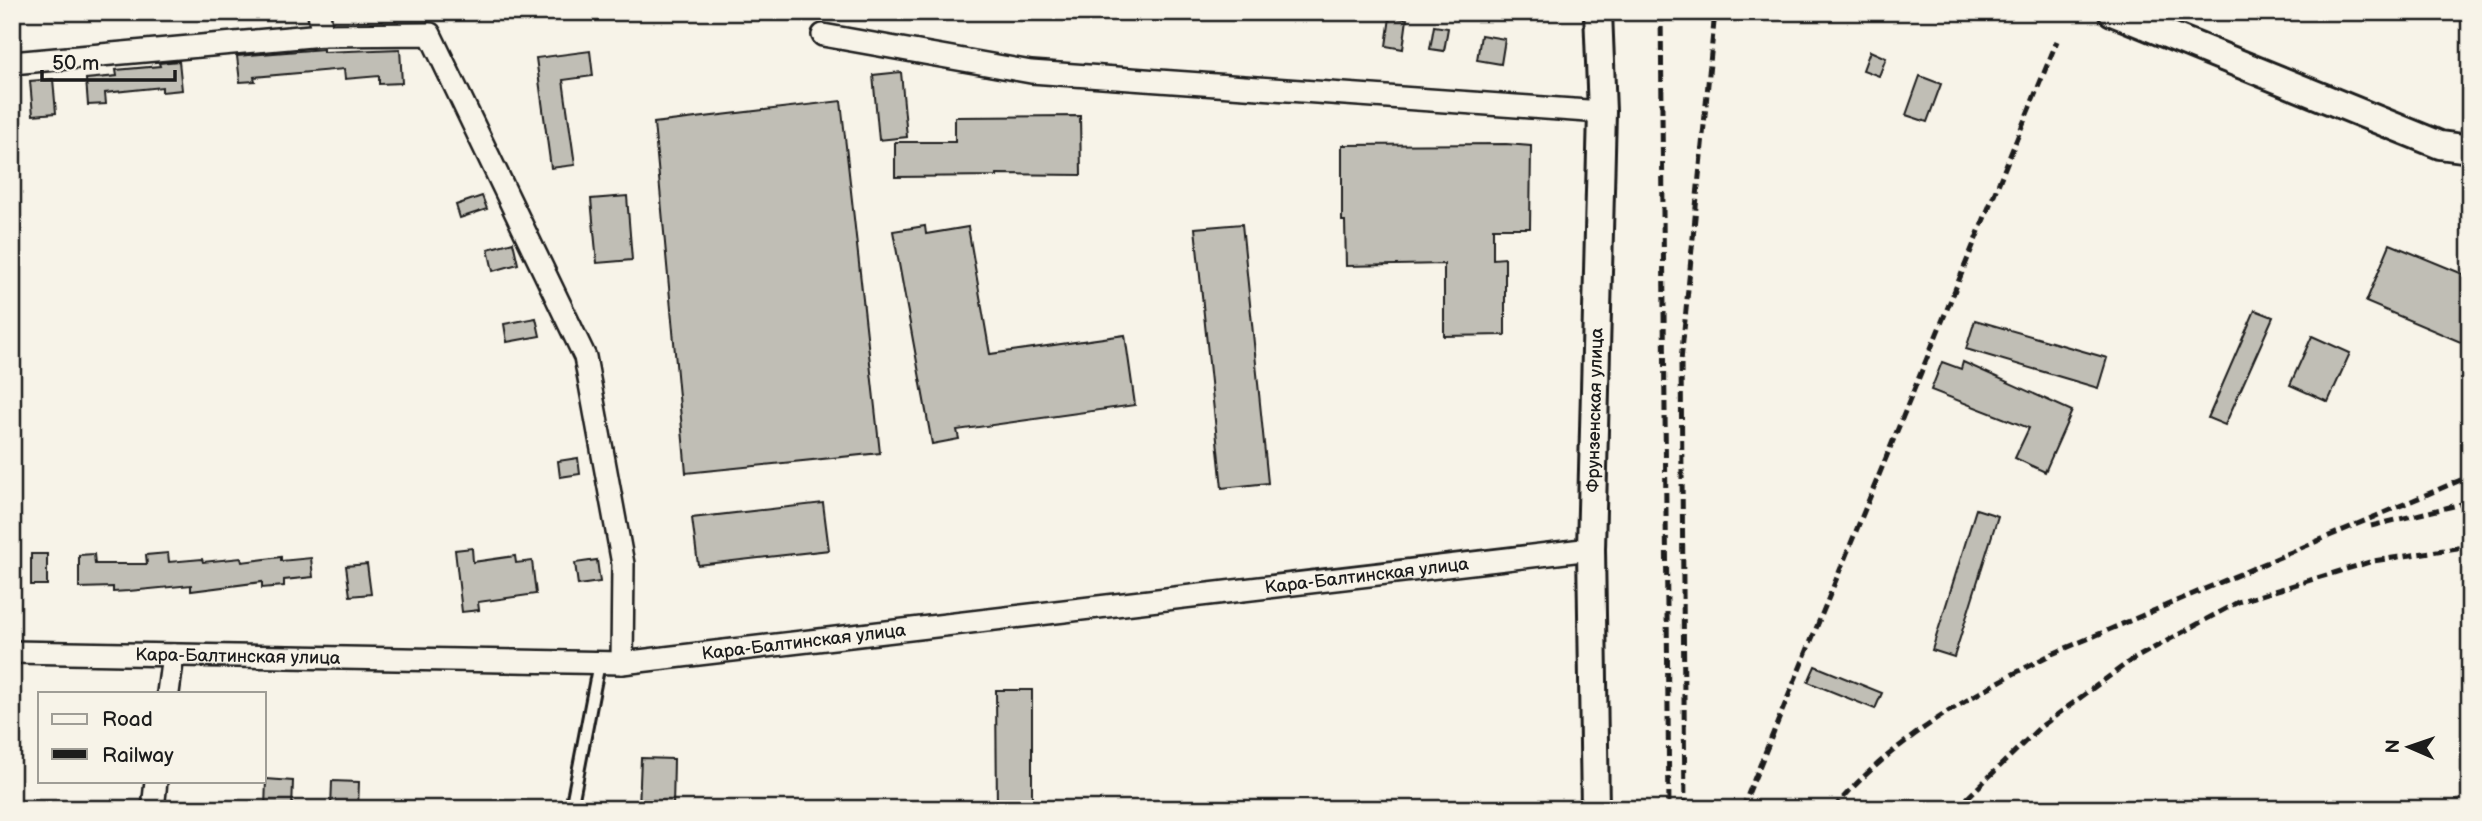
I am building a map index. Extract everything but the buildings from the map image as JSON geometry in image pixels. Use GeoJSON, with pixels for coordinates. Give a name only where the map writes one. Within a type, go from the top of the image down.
{"type":"FeatureCollection","features":[{"type":"Feature","properties":{"kind":"street"},"geometry":{"type":"LineString","coordinates":[[319,12],[322,35]]}},
{"type":"Feature","properties":{"kind":"street","name":"Фрунзенская улица"},"geometry":{"type":"LineString","coordinates":[[1595,809],[1591,549],[1602,112],[1598,12]]}},
{"type":"Feature","properties":{"kind":"street"},"geometry":{"type":"LineString","coordinates":[[2112,12],[2440,145],[2470,149]]}},
{"type":"Feature","properties":{"kind":"street"},"geometry":{"type":"LineString","coordinates":[[12,63],[322,35],[430,34],[585,357],[623,564],[622,663]]}},
{"type":"Feature","properties":{"kind":"street"},"geometry":{"type":"LineString","coordinates":[[823,35],[1031,72],[1602,112]]}},
{"type":"Feature","properties":{"kind":"street","name":"Кара-Балтинская улица"},"geometry":{"type":"LineString","coordinates":[[12,652],[622,663],[1591,549]]}},
{"type":"Feature","properties":{"kind":"street"},"geometry":{"type":"LineString","coordinates":[[168,692],[173,655]]}},
{"type":"Feature","properties":{"kind":"street"},"geometry":{"type":"LineString","coordinates":[[153,809],[156,782]]}},
{"type":"Feature","properties":{"kind":"lane"},"geometry":{"type":"LineString","coordinates":[[570,809],[599,663]]}},
{"type":"Feature","properties":{"kind":"railway"},"geometry":{"type":"LineString","coordinates":[[1661,12],[1669,809]]}},
{"type":"Feature","properties":{"kind":"railway"},"geometry":{"type":"LineString","coordinates":[[1685,809],[1681,361],[1715,12]]}},
{"type":"Feature","properties":{"kind":"railway"},"geometry":{"type":"LineString","coordinates":[[1742,809],[2057,41]]}},
{"type":"Feature","properties":{"kind":"railway"},"geometry":{"type":"LineString","coordinates":[[1833,809],[1856,784],[1907,740],[1963,703],[2052,654],[2470,476]]}},
{"type":"Feature","properties":{"kind":"railway"},"geometry":{"type":"LineString","coordinates":[[2371,526],[2470,502]]}},
{"type":"Feature","properties":{"kind":"railway"},"geometry":{"type":"LineString","coordinates":[[1956,809],[2039,728],[2130,661],[2238,602],[2373,561],[2470,546]]}}]}
